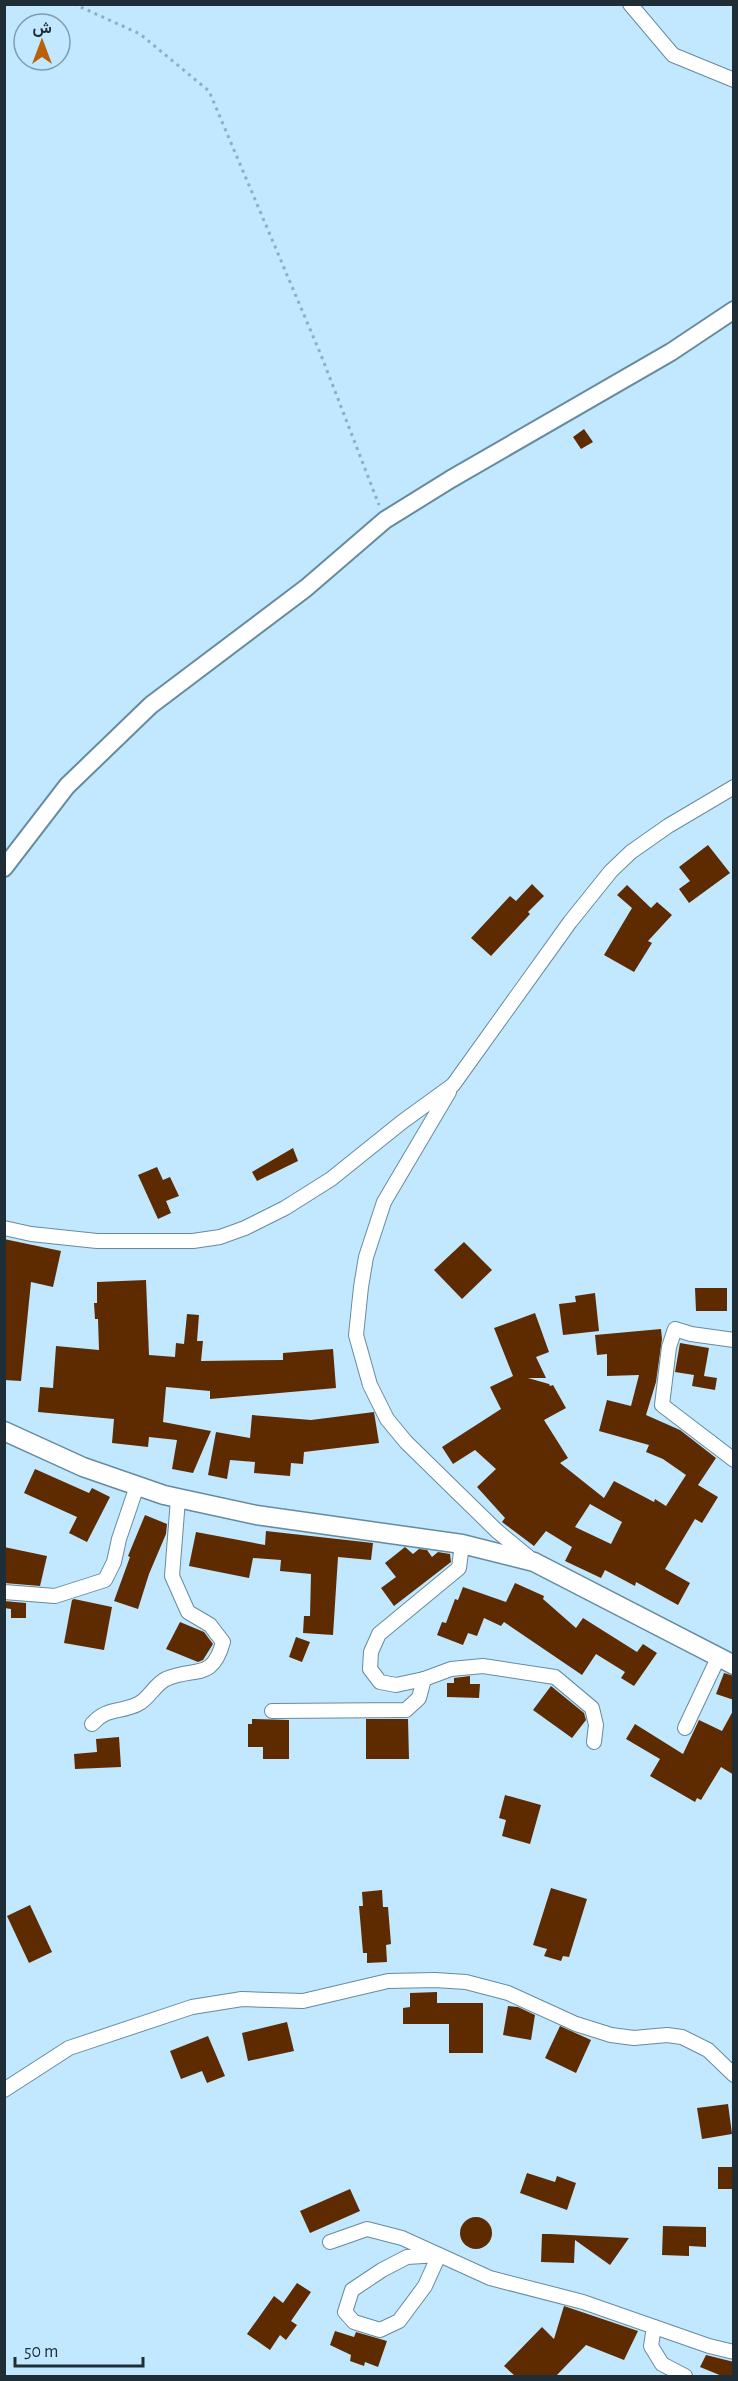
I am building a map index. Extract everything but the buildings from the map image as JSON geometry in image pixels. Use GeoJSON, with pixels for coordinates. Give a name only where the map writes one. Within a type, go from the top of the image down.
{"type":"FeatureCollection","features":[{"type":"Feature","properties":{"kind":"main road"},"geometry":{"type":"LineString","coordinates":[[4,1431],[82,1467],[178,1498],[256,1515],[462,1544],[534,1562],[726,1662]]}},
{"type":"Feature","properties":{"kind":"street"},"geometry":{"type":"LineString","coordinates":[[630,4],[673,55],[734,80]]}},
{"type":"Feature","properties":{"kind":"street"},"geometry":{"type":"LineString","coordinates":[[4,868],[67,786],[151,705],[306,588],[385,520],[451,479],[670,352],[734,310]]}},
{"type":"Feature","properties":{"kind":"street"},"geometry":{"type":"LineString","coordinates":[[534,1562],[497,1531],[406,1442],[387,1419],[370,1385],[356,1335],[366,1257],[384,1202],[453,1085],[570,922],[611,871],[631,852],[668,826],[734,788]]}},
{"type":"Feature","properties":{"kind":"street"},"geometry":{"type":"LineString","coordinates":[[4,1228],[31,1234],[97,1241],[193,1241],[220,1237],[285,1208],[331,1179],[402,1122],[453,1085]]}},
{"type":"Feature","properties":{"kind":"street"},"geometry":{"type":"LineString","coordinates":[[734,1340],[691,1334],[675,1329],[669,1347],[663,1405],[734,1460]]}},
{"type":"Feature","properties":{"kind":"street"},"geometry":{"type":"LineString","coordinates":[[4,1592],[55,1596],[105,1580],[114,1562],[119,1539],[137,1486]]}},
{"type":"Feature","properties":{"kind":"street"},"geometry":{"type":"LineString","coordinates":[[92,1724],[100,1715],[138,1704],[166,1679],[196,1673],[212,1666],[219,1655],[223,1642],[210,1625],[188,1612],[172,1576],[178,1498]]}},
{"type":"Feature","properties":{"kind":"street"},"geometry":{"type":"LineString","coordinates":[[462,1544],[459,1568],[379,1634],[370,1652],[370,1669],[380,1682],[396,1685],[424,1679],[451,1669],[483,1666],[555,1677],[592,1708],[596,1725],[594,1742]]}},
{"type":"Feature","properties":{"kind":"street"},"geometry":{"type":"LineString","coordinates":[[685,1728],[726,1662]]}},
{"type":"Feature","properties":{"kind":"street"},"geometry":{"type":"LineString","coordinates":[[272,1711],[406,1710],[419,1698],[424,1679]]}},
{"type":"Feature","properties":{"kind":"street"},"geometry":{"type":"LineString","coordinates":[[4,2090],[69,2048],[192,2007],[242,1999],[303,2001],[388,1981],[435,1980],[466,1982],[508,1992],[576,2024],[610,2035],[634,2038],[667,2035],[682,2037],[708,2050],[734,2075]]}},
{"type":"Feature","properties":{"kind":"street"},"geometry":{"type":"LineString","coordinates":[[330,2242],[367,2229],[402,2238],[490,2278],[583,2302],[734,2352]]}},
{"type":"Feature","properties":{"kind":"street"},"geometry":{"type":"LineString","coordinates":[[439,2255],[425,2286],[399,2321],[380,2330],[354,2322],[345,2312],[352,2290],[382,2270],[407,2257],[439,2255]]}},
{"type":"Feature","properties":{"kind":"street"},"geometry":{"type":"LineString","coordinates":[[654,2327],[651,2346],[662,2364],[685,2376]]}},
{"type":"Feature","properties":{"kind":"path"},"geometry":{"type":"LineString","coordinates":[[74,4],[140,34],[209,91],[321,355],[385,520]]}}]}
